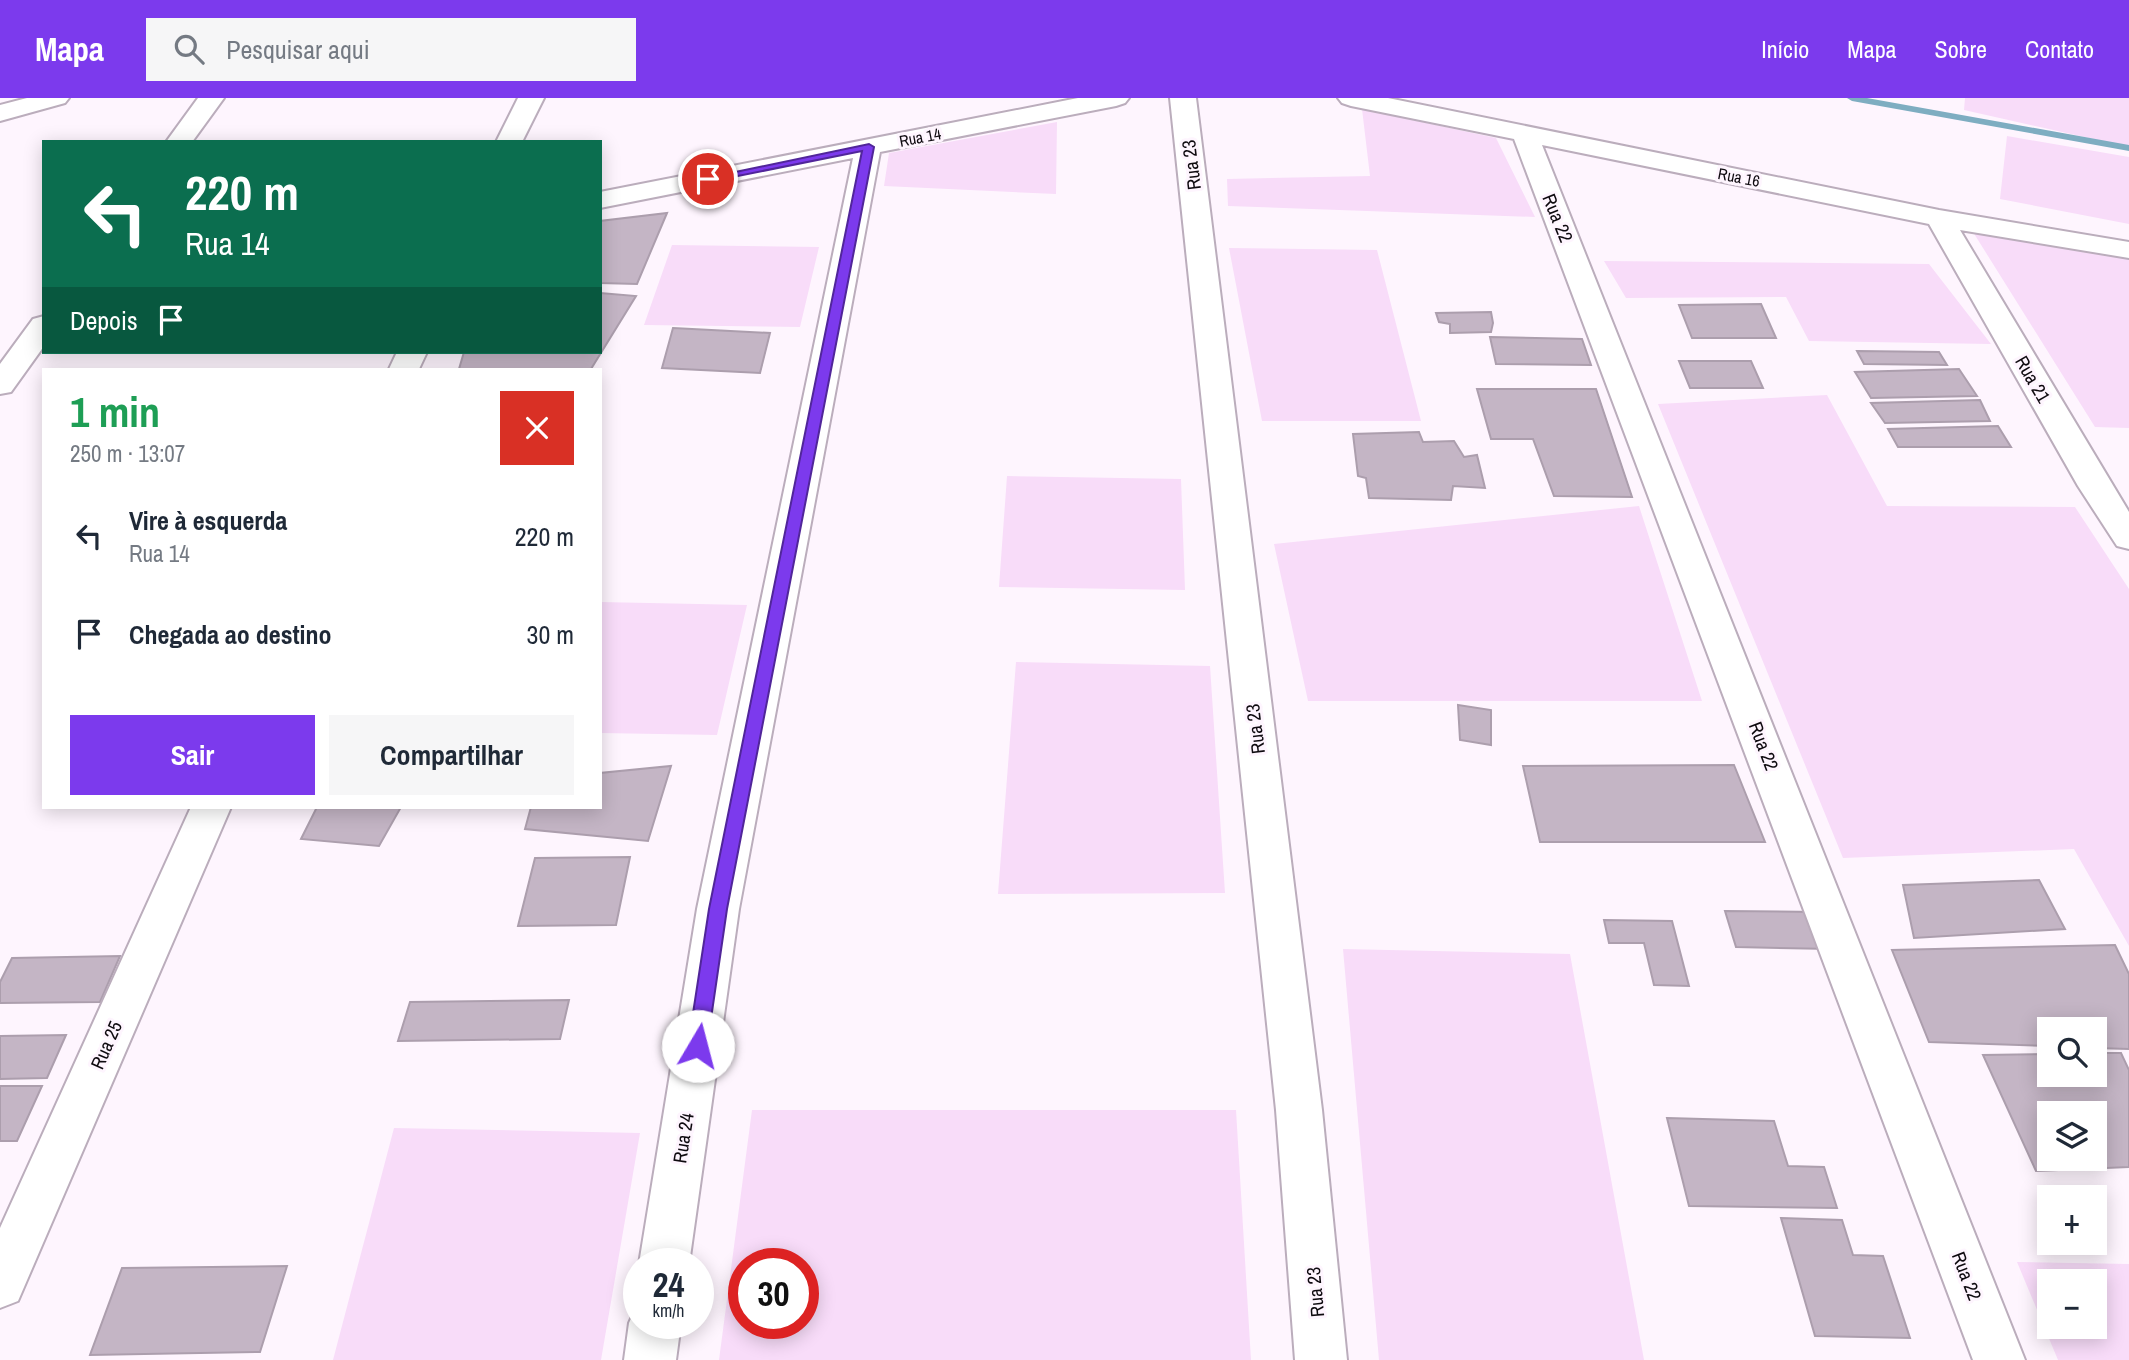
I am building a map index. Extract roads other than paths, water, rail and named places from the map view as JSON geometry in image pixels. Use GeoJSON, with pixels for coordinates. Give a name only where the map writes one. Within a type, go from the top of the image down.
{"type":"FeatureCollection","features":[{"type":"Feature","properties":{"kind":"street"},"geometry":{"type":"LineString","coordinates":[[0,113],[56,98]]}},
{"type":"Feature","properties":{"kind":"street"},"geometry":{"type":"LineString","coordinates":[[180,140],[211,98]]}},
{"type":"Feature","properties":{"kind":"street"},"geometry":{"type":"LineString","coordinates":[[510,140],[531,98]]}},
{"type":"Feature","properties":{"kind":"street","name":"Rua 14"},"geometry":{"type":"LineString","coordinates":[[602,200],[1115,98]]}},
{"type":"Feature","properties":{"kind":"street","name":"Rua 23"},"geometry":{"type":"LineString","coordinates":[[1183,98],[1299,1110],[1321,1360]]}},
{"type":"Feature","properties":{"kind":"street","name":"Rua 16"},"geometry":{"type":"LineString","coordinates":[[1351,98],[1939,218],[2129,250]]}},
{"type":"Feature","properties":{"kind":"street","name":"Rua 22"},"geometry":{"type":"LineString","coordinates":[[1525,135],[1776,777],[1999,1360]]}},
{"type":"Feature","properties":{"kind":"street","name":"Rua 24"},"geometry":{"type":"LineString","coordinates":[[666,1248],[718,909],[869,147]]}},
{"type":"Feature","properties":{"kind":"street","name":"Rua 21"},"geometry":{"type":"LineString","coordinates":[[1939,218],[2095,486],[2129,538]]}},
{"type":"Feature","properties":{"kind":"street"},"geometry":{"type":"LineString","coordinates":[[0,385],[42,328]]}},
{"type":"Feature","properties":{"kind":"street","name":"Rua 25"},"geometry":{"type":"LineString","coordinates":[[0,1284],[210,809]]}},
{"type":"Feature","properties":{"kind":"street"},"geometry":{"type":"LineString","coordinates":[[650,1360],[653,1339]]}},
{"type":"Feature","properties":{"kind":"waterway"},"geometry":{"type":"LineString","coordinates":[[1852,98],[2129,148]]}}]}
